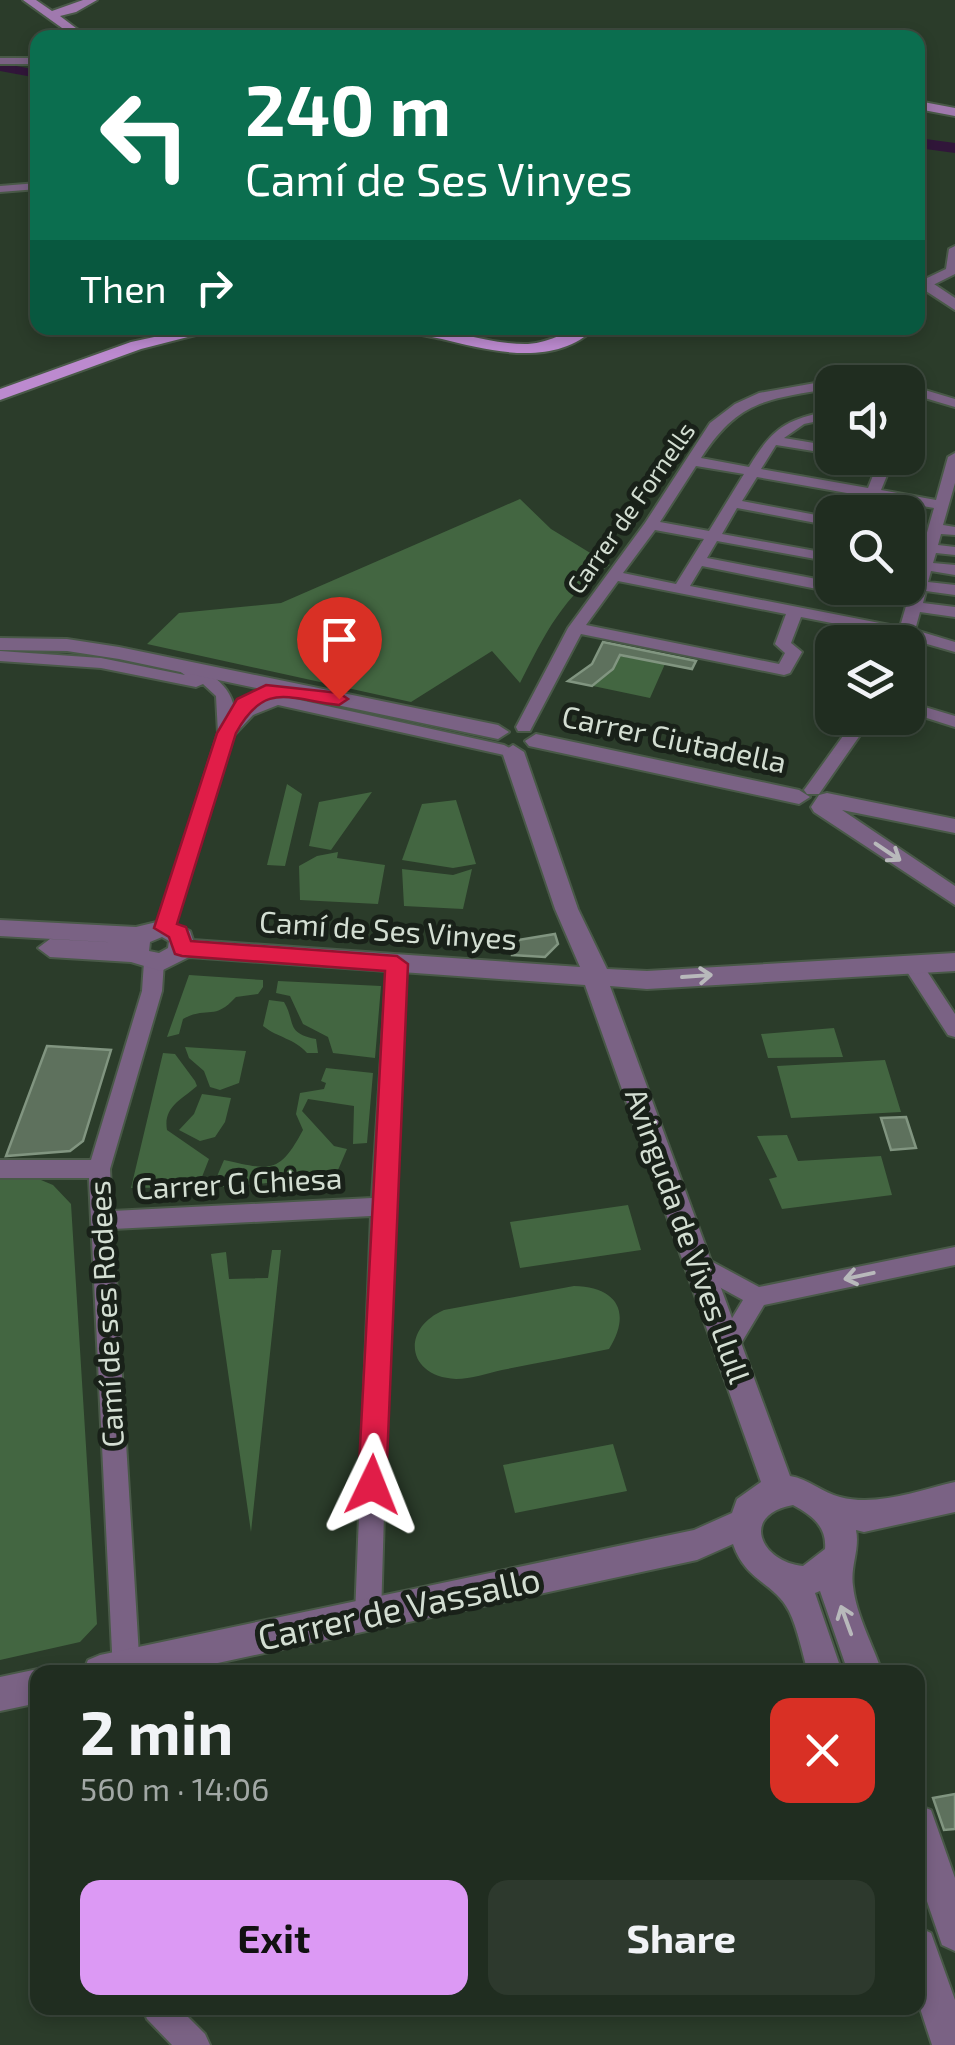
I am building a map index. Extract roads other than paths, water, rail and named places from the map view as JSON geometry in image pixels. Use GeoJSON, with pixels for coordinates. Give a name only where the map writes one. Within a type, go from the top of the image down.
{"type":"FeatureCollection","features":[{"type":"Feature","properties":{"kind":"main road"},"geometry":{"type":"LineString","coordinates":[[53,14],[88,1]]}},
{"type":"Feature","properties":{"kind":"main road"},"geometry":{"type":"LineString","coordinates":[[33,2],[71,9]]}},
{"type":"Feature","properties":{"kind":"main road"},"geometry":{"type":"LineString","coordinates":[[33,2],[74,30]]}},
{"type":"Feature","properties":{"kind":"main road"},"geometry":{"type":"LineString","coordinates":[[67,24],[65,18],[71,9]]}},
{"type":"Feature","properties":{"kind":"main road"},"geometry":{"type":"LineString","coordinates":[[925,107],[955,112]]}},
{"type":"Feature","properties":{"kind":"main road"},"geometry":{"type":"LineString","coordinates":[[0,395],[137,344],[181,335]]}},
{"type":"Feature","properties":{"kind":"main road"},"geometry":{"type":"LineString","coordinates":[[444,335],[520,348],[559,342],[573,335]]}},
{"type":"Feature","properties":{"kind":"street"},"geometry":{"type":"LineString","coordinates":[[0,61],[30,61]]}},
{"type":"Feature","properties":{"kind":"street"},"geometry":{"type":"LineString","coordinates":[[0,189],[30,187]]}},
{"type":"Feature","properties":{"kind":"street"},"geometry":{"type":"LineString","coordinates":[[925,283],[952,271],[955,249]]}},
{"type":"Feature","properties":{"kind":"street"},"geometry":{"type":"LineString","coordinates":[[925,285],[955,304]]}},
{"type":"Feature","properties":{"kind":"street","name":"Carrer de Fornells"},"geometry":{"type":"LineString","coordinates":[[530,734],[576,628],[651,525],[714,426],[740,407],[815,386]]}},
{"type":"Feature","properties":{"kind":"street"},"geometry":{"type":"LineString","coordinates":[[925,394],[955,403]]}},
{"type":"Feature","properties":{"kind":"street"},"geometry":{"type":"LineString","coordinates":[[680,590],[772,440],[800,421],[815,418]]}},
{"type":"Feature","properties":{"kind":"street"},"geometry":{"type":"LineString","coordinates":[[772,440],[815,447]]}},
{"type":"Feature","properties":{"kind":"street"},"geometry":{"type":"LineString","coordinates":[[925,559],[955,457]]}},
{"type":"Feature","properties":{"kind":"street"},"geometry":{"type":"LineString","coordinates":[[692,461],[941,505]]}},
{"type":"Feature","properties":{"kind":"street"},"geometry":{"type":"LineString","coordinates":[[874,494],[879,475]]}},
{"type":"Feature","properties":{"kind":"street"},"geometry":{"type":"LineString","coordinates":[[732,503],[815,519]]}},
{"type":"Feature","properties":{"kind":"street"},"geometry":{"type":"LineString","coordinates":[[651,525],[815,555]]}},
{"type":"Feature","properties":{"kind":"street"},"geometry":{"type":"LineString","coordinates":[[935,529],[955,531]]}},
{"type":"Feature","properties":{"kind":"street"},"geometry":{"type":"LineString","coordinates":[[930,548],[955,551]]}},
{"type":"Feature","properties":{"kind":"street"},"geometry":{"type":"LineString","coordinates":[[698,561],[815,583]]}},
{"type":"Feature","properties":{"kind":"street"},"geometry":{"type":"LineString","coordinates":[[925,573],[955,570]]}},
{"type":"Feature","properties":{"kind":"street"},"geometry":{"type":"LineString","coordinates":[[614,576],[853,625]]}},
{"type":"Feature","properties":{"kind":"street"},"geometry":{"type":"LineString","coordinates":[[925,577],[955,590]]}},
{"type":"Feature","properties":{"kind":"street"},"geometry":{"type":"LineString","coordinates":[[825,618],[829,605]]}},
{"type":"Feature","properties":{"kind":"street"},"geometry":{"type":"LineString","coordinates":[[909,625],[914,606],[955,612]]}},
{"type":"Feature","properties":{"kind":"street"},"geometry":{"type":"LineString","coordinates":[[576,628],[784,670],[794,652],[783,644],[795,612]]}},
{"type":"Feature","properties":{"kind":"street"},"geometry":{"type":"LineString","coordinates":[[925,641],[955,646]]}},
{"type":"Feature","properties":{"kind":"street"},"geometry":{"type":"LineString","coordinates":[[0,644],[67,645],[179,665],[339,699],[509,751]]}},
{"type":"Feature","properties":{"kind":"street"},"geometry":{"type":"LineString","coordinates":[[0,656],[101,663],[217,686]]}},
{"type":"Feature","properties":{"kind":"street"},"geometry":{"type":"LineString","coordinates":[[144,951],[165,928],[226,733],[227,694],[179,665]]}},
{"type":"Feature","properties":{"kind":"street"},"geometry":{"type":"LineString","coordinates":[[226,733],[243,703],[259,692],[339,699]]}},
{"type":"Feature","properties":{"kind":"street"},"geometry":{"type":"LineString","coordinates":[[226,733],[247,711],[276,700],[509,751],[529,750],[530,734]]}},
{"type":"Feature","properties":{"kind":"street"},"geometry":{"type":"LineString","coordinates":[[925,712],[955,722]]}},
{"type":"Feature","properties":{"kind":"street","name":"Carrer Ciutadella"},"geometry":{"type":"LineString","coordinates":[[530,734],[955,826]]}},
{"type":"Feature","properties":{"kind":"street"},"geometry":{"type":"LineString","coordinates":[[854,735],[815,798],[955,897]]}},
{"type":"Feature","properties":{"kind":"street","name":"Avinguda de Vives Llull"},"geometry":{"type":"LineString","coordinates":[[509,751],[780,1490]]}},
{"type":"Feature","properties":{"kind":"street"},"geometry":{"type":"LineString","coordinates":[[0,928],[144,951],[168,960],[182,948],[178,933],[165,928]]}},
{"type":"Feature","properties":{"kind":"street"},"geometry":{"type":"LineString","coordinates":[[0,944],[144,951]]}},
{"type":"Feature","properties":{"kind":"street","name":"Camí de Ses Vinyes"},"geometry":{"type":"LineString","coordinates":[[182,948],[642,980],[955,962]]}},
{"type":"Feature","properties":{"kind":"street","name":"Camí de ses Rodees"},"geometry":{"type":"LineString","coordinates":[[118,1665],[99,1169],[152,991],[144,951]]}},
{"type":"Feature","properties":{"kind":"street"},"geometry":{"type":"LineString","coordinates":[[368,1616],[382,1206],[397,964]]}},
{"type":"Feature","properties":{"kind":"street"},"geometry":{"type":"LineString","coordinates":[[912,964],[955,1030]]}},
{"type":"Feature","properties":{"kind":"street"},"geometry":{"type":"LineString","coordinates":[[0,1169],[99,1169]]}},
{"type":"Feature","properties":{"kind":"street","name":"Carrer G Chiesa"},"geometry":{"type":"LineString","coordinates":[[100,1221],[382,1206]]}},
{"type":"Feature","properties":{"kind":"street"},"geometry":{"type":"LineString","coordinates":[[696,1263],[757,1296],[955,1256]]}},
{"type":"Feature","properties":{"kind":"street"},"geometry":{"type":"LineString","coordinates":[[726,1348],[757,1296]]}},
{"type":"Feature","properties":{"kind":"street"},"geometry":{"type":"LineString","coordinates":[[862,1665],[837,1594],[842,1532],[806,1494],[780,1490],[760,1497],[746,1536],[769,1572],[803,1581],[820,1576],[842,1532],[955,1498]]}},
{"type":"Feature","properties":{"kind":"street","name":"Carrer de Vassallo"},"geometry":{"type":"LineString","coordinates":[[141,1665],[746,1536]]}},
{"type":"Feature","properties":{"kind":"street"},"geometry":{"type":"LineString","coordinates":[[784,1579],[802,1601],[823,1665]]}},
{"type":"Feature","properties":{"kind":"street"},"geometry":{"type":"LineString","coordinates":[[0,1694],[30,1688]]}},
{"type":"Feature","properties":{"kind":"street"},"geometry":{"type":"LineString","coordinates":[[925,1844],[955,1932]]}},
{"type":"Feature","properties":{"kind":"street"},"geometry":{"type":"LineString","coordinates":[[925,1967],[951,2045]]}},
{"type":"Feature","properties":{"kind":"street"},"geometry":{"type":"LineString","coordinates":[[165,2015],[194,2045]]}},
{"type":"Feature","properties":{"kind":"waterway"},"geometry":{"type":"LineString","coordinates":[[0,67],[30,73]]}},
{"type":"Feature","properties":{"kind":"waterway"},"geometry":{"type":"LineString","coordinates":[[925,144],[955,148]]}}]}
